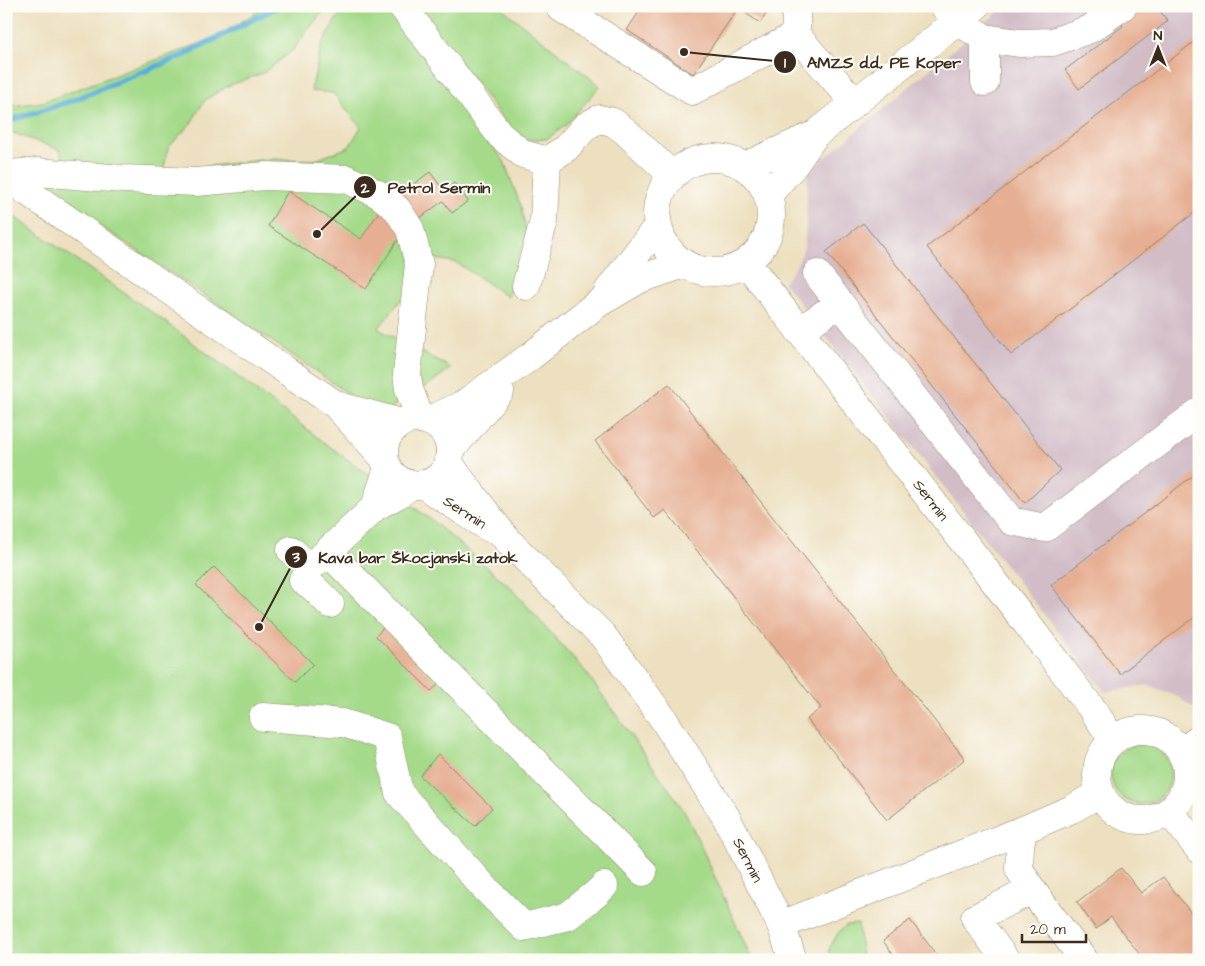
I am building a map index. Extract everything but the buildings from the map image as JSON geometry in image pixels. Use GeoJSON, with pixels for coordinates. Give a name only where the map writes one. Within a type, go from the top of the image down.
{"type":"FeatureCollection","features":[{"type":"Feature","properties":{"kind":"street"},"geometry":{"type":"LineString","coordinates":[[402,6],[501,136],[523,154],[547,161]]}},
{"type":"Feature","properties":{"kind":"street"},"geometry":{"type":"LineString","coordinates":[[562,6],[561,8],[692,91],[796,35]]}},
{"type":"Feature","properties":{"kind":"street"},"geometry":{"type":"LineString","coordinates":[[796,6],[796,35],[855,103]]}},
{"type":"Feature","properties":{"kind":"street"},"geometry":{"type":"LineString","coordinates":[[744,166],[816,134],[855,103],[959,11],[985,38],[1019,43],[1053,42],[1090,29],[1123,6]]}},
{"type":"Feature","properties":{"kind":"street"},"geometry":{"type":"LineString","coordinates":[[985,38],[985,82]]}},
{"type":"Feature","properties":{"kind":"street"},"geometry":{"type":"LineString","coordinates":[[547,161],[566,148],[586,126],[599,119],[613,122],[625,131],[672,175]]}},
{"type":"Feature","properties":{"kind":"street"},"geometry":{"type":"LineString","coordinates":[[768,195],[794,165],[816,134]]}},
{"type":"Feature","properties":{"kind":"street"},"geometry":{"type":"LineString","coordinates":[[720,158],[733,160],[744,166],[758,179],[768,195],[771,220],[763,244],[746,262],[731,269],[715,272],[698,270],[684,264],[666,248],[657,227],[656,212],[658,199],[664,186],[682,166],[694,160],[720,158]]}},
{"type":"Feature","properties":{"kind":"street"},"geometry":{"type":"LineString","coordinates":[[526,286],[544,221],[547,161]]}},
{"type":"Feature","properties":{"kind":"street"},"geometry":{"type":"LineString","coordinates":[[6,176],[38,172],[123,179],[196,182],[266,176],[346,179],[380,195],[396,209],[410,229],[419,264],[407,374],[416,421]]}},
{"type":"Feature","properties":{"kind":"street"},"geometry":{"type":"LineString","coordinates":[[6,176],[336,405],[395,476],[404,482],[418,484],[431,482],[445,470],[449,456],[448,440],[436,425],[336,405]]}},
{"type":"Feature","properties":{"kind":"street"},"geometry":{"type":"LineString","coordinates":[[597,304],[657,227]]}},
{"type":"Feature","properties":{"kind":"street","name":"Sermin"},"geometry":{"type":"LineString","coordinates":[[746,262],[1008,599],[1093,710],[1113,740]]}},
{"type":"Feature","properties":{"kind":"street"},"geometry":{"type":"LineString","coordinates":[[375,508],[386,463],[384,447],[393,429],[464,404],[531,356],[597,304],[640,279],[684,264]]}},
{"type":"Feature","properties":{"kind":"street"},"geometry":{"type":"LineString","coordinates":[[817,274],[1010,521],[1045,528],[1199,412]]}},
{"type":"Feature","properties":{"kind":"street"},"geometry":{"type":"LineString","coordinates":[[799,331],[840,303]]}},
{"type":"Feature","properties":{"kind":"street"},"geometry":{"type":"LineString","coordinates":[[449,456],[479,415],[531,356]]}},
{"type":"Feature","properties":{"kind":"street","name":"Sermin"},"geometry":{"type":"LineString","coordinates":[[449,456],[458,476],[507,540],[603,636],[662,717],[726,817],[781,925],[794,960]]}},
{"type":"Feature","properties":{"kind":"street"},"geometry":{"type":"LineString","coordinates":[[330,604],[303,580],[310,557],[375,508],[418,484]]}},
{"type":"Feature","properties":{"kind":"street","name":"Sermin"},"geometry":{"type":"LineString","coordinates":[[418,484],[507,540]]}},
{"type":"Feature","properties":{"kind":"street"},"geometry":{"type":"LineString","coordinates":[[310,557],[643,872]]}},
{"type":"Feature","properties":{"kind":"street"},"geometry":{"type":"LineString","coordinates":[[263,717],[343,723],[387,737],[398,793],[524,928],[568,916],[604,886]]}},
{"type":"Feature","properties":{"kind":"street"},"geometry":{"type":"LineString","coordinates":[[1137,730],[1150,731],[1163,735],[1173,742],[1190,746],[1184,790],[1178,802],[1169,811],[1157,817],[1144,820],[1130,818],[1118,813],[1108,805],[1100,793],[1096,770],[1099,759],[1105,748],[1124,733],[1137,730]]}},
{"type":"Feature","properties":{"kind":"street"},"geometry":{"type":"LineString","coordinates":[[781,925],[1023,830],[1072,809],[1100,793]]}},
{"type":"Feature","properties":{"kind":"street"},"geometry":{"type":"LineString","coordinates":[[1169,811],[1199,849]]}},
{"type":"Feature","properties":{"kind":"street"},"geometry":{"type":"LineString","coordinates":[[1023,830],[1020,846],[1020,869],[1032,890],[1084,960]]}},
{"type":"Feature","properties":{"kind":"street"},"geometry":{"type":"LineString","coordinates":[[1006,960],[976,918],[1032,890]]}},
{"type":"Feature","properties":{"kind":"shaded area"},"geometry":{"type":"Polygon","coordinates":[[[1005,6],[1199,6],[1199,704],[1194,708],[1178,697],[1149,685],[1105,692],[784,283],[799,261],[804,247],[808,172],[1005,6]]]}},
{"type":"Feature","properties":{"kind":"green space"},"geometry":{"type":"Polygon","coordinates":[[[267,6],[328,6],[292,51],[263,73],[228,86],[205,100],[191,123],[168,148],[163,172],[267,159],[315,160],[349,147],[361,127],[333,93],[311,91],[322,44],[346,6],[391,6],[441,78],[504,161],[521,207],[528,241],[520,251],[508,297],[457,263],[433,258],[378,329],[451,368],[427,386],[401,396],[389,413],[382,417],[237,317],[34,182],[70,167],[62,159],[60,150],[6,129],[6,109],[11,106],[43,102],[215,38],[267,6]]]}},
{"type":"Feature","properties":{"kind":"green space"},"geometry":{"type":"Polygon","coordinates":[[[415,6],[499,6],[600,86],[566,125],[547,139],[530,140],[512,130],[415,6]]]}},
{"type":"Feature","properties":{"kind":"green space"},"geometry":{"type":"Polygon","coordinates":[[[6,211],[160,318],[329,446],[430,519],[508,585],[585,671],[685,812],[752,960],[6,960],[6,211]]]}},
{"type":"Feature","properties":{"kind":"green space"},"geometry":{"type":"Polygon","coordinates":[[[1135,744],[1147,744],[1158,749],[1166,757],[1171,768],[1169,786],[1158,799],[1147,804],[1135,804],[1124,799],[1116,791],[1111,780],[1111,768],[1116,757],[1124,749],[1135,744]]]}},
{"type":"Feature","properties":{"kind":"green space"},"geometry":{"type":"Polygon","coordinates":[[[858,924],[862,960],[829,960],[830,947],[838,933],[846,925],[858,924]]]}},
{"type":"Feature","properties":{"kind":"waterway"},"geometry":{"type":"LineString","coordinates":[[8,121],[71,101],[184,55],[279,6]]}},
{"type":"Feature","properties":{"kind":"place","name":"AMZS d.d., PE Koper"},"geometry":{"type":"Point","coordinates":[684,52]}},
{"type":"Feature","properties":{"kind":"place","name":"Petrol Sermin"},"geometry":{"type":"Point","coordinates":[317,234]}},
{"type":"Feature","properties":{"kind":"place","name":"Kava bar Škocjanski zatok"},"geometry":{"type":"Point","coordinates":[259,627]}}]}
